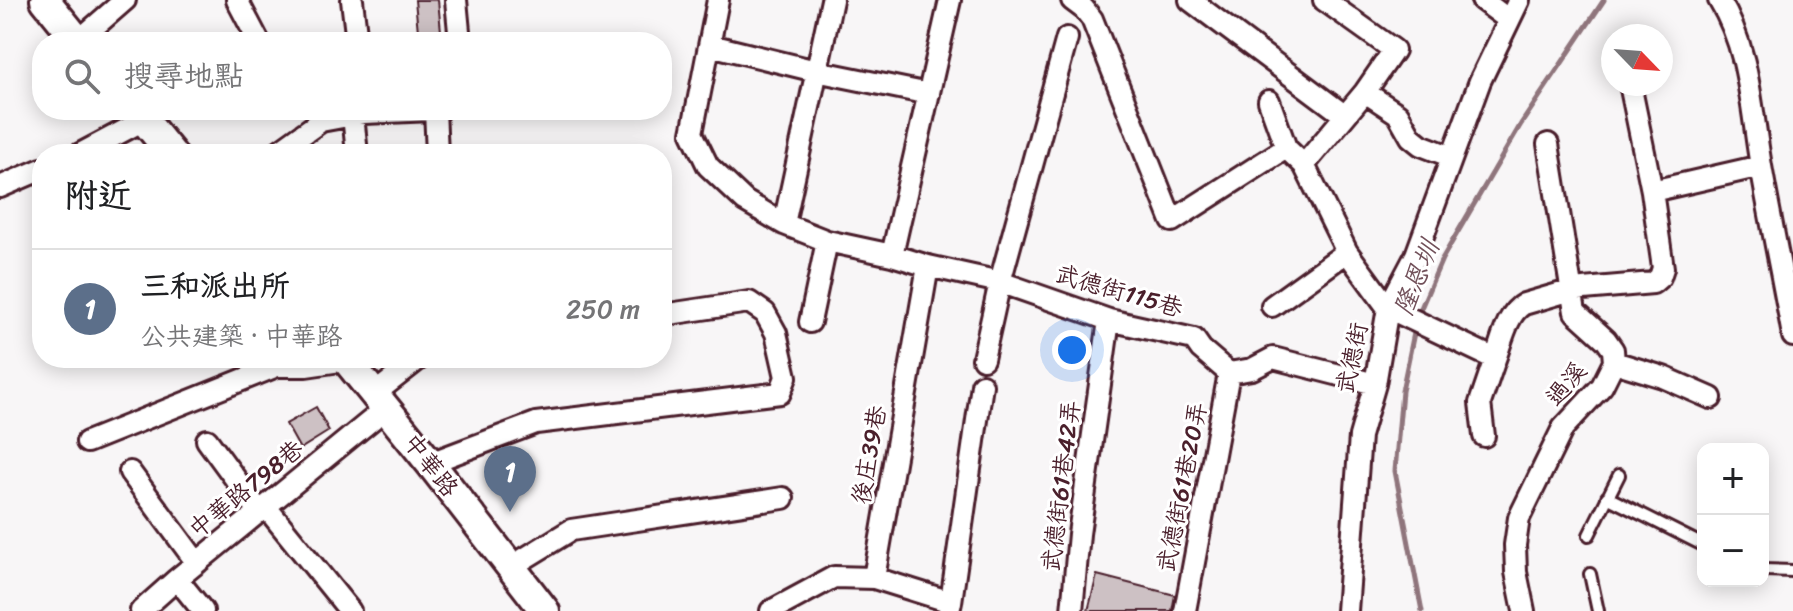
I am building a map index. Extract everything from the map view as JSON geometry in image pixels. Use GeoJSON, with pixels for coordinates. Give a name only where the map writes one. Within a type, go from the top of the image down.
{"type":"FeatureCollection","features":[{"type":"Feature","properties":{"kind":"main road"},"geometry":{"type":"LineString","coordinates":[[45,0],[72,32]]}},
{"type":"Feature","properties":{"kind":"main road"},"geometry":{"type":"LineString","coordinates":[[144,120],[164,144]]}},
{"type":"Feature","properties":{"kind":"main road","name":"中華路"},"geometry":{"type":"LineString","coordinates":[[353,368],[545,611]]}},
{"type":"Feature","properties":{"kind":"street"},"geometry":{"type":"LineString","coordinates":[[89,32],[125,0]]}},
{"type":"Feature","properties":{"kind":"street"},"geometry":{"type":"LineString","coordinates":[[237,0],[254,32]]}},
{"type":"Feature","properties":{"kind":"street"},"geometry":{"type":"LineString","coordinates":[[352,0],[356,32]]}},
{"type":"Feature","properties":{"kind":"street"},"geometry":{"type":"LineString","coordinates":[[456,0],[459,32]]}},
{"type":"Feature","properties":{"kind":"street"},"geometry":{"type":"LineString","coordinates":[[718,0],[692,133],[708,166],[745,201],[784,224],[827,241],[928,266]]}},
{"type":"Feature","properties":{"kind":"street"},"geometry":{"type":"LineString","coordinates":[[784,224],[832,0]]}},
{"type":"Feature","properties":{"kind":"street"},"geometry":{"type":"LineString","coordinates":[[892,255],[950,0]]}},
{"type":"Feature","properties":{"kind":"street"},"geometry":{"type":"LineString","coordinates":[[1072,0],[1092,19],[1172,221],[1286,148]]}},
{"type":"Feature","properties":{"kind":"street"},"geometry":{"type":"LineString","coordinates":[[1190,0],[1344,115]]}},
{"type":"Feature","properties":{"kind":"street"},"geometry":{"type":"LineString","coordinates":[[1304,165],[1365,92],[1394,50],[1324,0]]}},
{"type":"Feature","properties":{"kind":"street"},"geometry":{"type":"LineString","coordinates":[[1482,0],[1509,20]]}},
{"type":"Feature","properties":{"kind":"street"},"geometry":{"type":"LineString","coordinates":[[1495,359],[1388,308],[1416,255],[1480,81],[1519,0]]}},
{"type":"Feature","properties":{"kind":"street"},"geometry":{"type":"LineString","coordinates":[[1719,0],[1731,19],[1742,48],[1761,166],[1786,256],[1793,336]]}},
{"type":"Feature","properties":{"kind":"street"},"geometry":{"type":"LineString","coordinates":[[983,359],[1000,282],[1067,38]]}},
{"type":"Feature","properties":{"kind":"street"},"geometry":{"type":"LineString","coordinates":[[710,45],[929,94]]}},
{"type":"Feature","properties":{"kind":"street"},"geometry":{"type":"LineString","coordinates":[[1365,92],[1398,114],[1411,137],[1421,145],[1452,157]]}},
{"type":"Feature","properties":{"kind":"street"},"geometry":{"type":"LineString","coordinates":[[1484,436],[1480,403],[1517,308],[1572,290],[1653,283],[1660,277],[1663,268],[1652,191],[1632,96]]}},
{"type":"Feature","properties":{"kind":"street","name":"武德街"},"geometry":{"type":"LineString","coordinates":[[1269,101],[1286,148],[1304,165],[1347,252],[1388,308],[1375,384],[1360,436],[1347,611]]}},
{"type":"Feature","properties":{"kind":"street"},"geometry":{"type":"LineString","coordinates":[[95,144],[132,120]]}},
{"type":"Feature","properties":{"kind":"street"},"geometry":{"type":"LineString","coordinates":[[286,144],[311,120]]}},
{"type":"Feature","properties":{"kind":"street"},"geometry":{"type":"LineString","coordinates":[[358,144],[360,120]]}},
{"type":"Feature","properties":{"kind":"street"},"geometry":{"type":"LineString","coordinates":[[435,120],[436,144]]}},
{"type":"Feature","properties":{"kind":"street","name":"過溪"},"geometry":{"type":"LineString","coordinates":[[1524,611],[1516,572],[1515,545],[1519,518],[1563,428],[1602,386],[1614,362],[1613,350],[1606,340],[1575,312],[1548,144]]}},
{"type":"Feature","properties":{"kind":"street"},"geometry":{"type":"LineString","coordinates":[[1652,191],[1761,166]]}},
{"type":"Feature","properties":{"kind":"street"},"geometry":{"type":"LineString","coordinates":[[0,187],[32,173]]}},
{"type":"Feature","properties":{"kind":"street"},"geometry":{"type":"LineString","coordinates":[[810,322],[827,241]]}},
{"type":"Feature","properties":{"kind":"street"},"geometry":{"type":"LineString","coordinates":[[1272,306],[1347,252]]}},
{"type":"Feature","properties":{"kind":"street","name":"武德街115巷"},"geometry":{"type":"LineString","coordinates":[[928,266],[1000,282],[1109,320],[1194,339],[1229,373]]}},
{"type":"Feature","properties":{"kind":"street","name":"後庄39巷"},"geometry":{"type":"LineString","coordinates":[[874,578],[928,266]]}},
{"type":"Feature","properties":{"kind":"street"},"geometry":{"type":"LineString","coordinates":[[430,463],[536,423],[780,393],[786,377],[776,333],[765,313],[749,302],[672,314]]}},
{"type":"Feature","properties":{"kind":"street","name":"武德街61巷42弄"},"geometry":{"type":"LineString","coordinates":[[1072,611],[1079,534],[1109,320]]}},
{"type":"Feature","properties":{"kind":"street"},"geometry":{"type":"LineString","coordinates":[[1229,373],[1252,369],[1273,358],[1375,384]]}},
{"type":"Feature","properties":{"kind":"street"},"geometry":{"type":"LineString","coordinates":[[1614,362],[1663,377],[1711,398]]}},
{"type":"Feature","properties":{"kind":"street"},"geometry":{"type":"LineString","coordinates":[[87,442],[272,368]]}},
{"type":"Feature","properties":{"kind":"street","name":"中華路798巷"},"geometry":{"type":"LineString","coordinates":[[141,611],[263,509],[410,368]]}},
{"type":"Feature","properties":{"kind":"street","name":"武德街61巷20弄"},"geometry":{"type":"LineString","coordinates":[[1185,611],[1229,373]]}},
{"type":"Feature","properties":{"kind":"street"},"geometry":{"type":"LineString","coordinates":[[771,611],[834,577],[874,578],[950,606],[982,385]]}},
{"type":"Feature","properties":{"kind":"street"},"geometry":{"type":"LineString","coordinates":[[207,440],[350,611]]}},
{"type":"Feature","properties":{"kind":"street"},"geometry":{"type":"LineString","coordinates":[[130,472],[197,563]]}},
{"type":"Feature","properties":{"kind":"street"},"geometry":{"type":"LineString","coordinates":[[509,568],[571,530],[783,498]]}},
{"type":"Feature","properties":{"kind":"street"},"geometry":{"type":"LineString","coordinates":[[177,579],[203,611]]}},
{"type":"Feature","properties":{"kind":"lane"},"geometry":{"type":"LineString","coordinates":[[1589,535],[1619,475]]}},
{"type":"Feature","properties":{"kind":"lane"},"geometry":{"type":"LineString","coordinates":[[1607,497],[1697,542]]}},
{"type":"Feature","properties":{"kind":"lane"},"geometry":{"type":"LineString","coordinates":[[1769,570],[1793,571]]}},
{"type":"Feature","properties":{"kind":"lane"},"geometry":{"type":"LineString","coordinates":[[1590,574],[1598,611]]}},
{"type":"Feature","properties":{"kind":"building"},"geometry":{"type":"Polygon","coordinates":[[[415,0],[438,0],[441,32],[418,32],[415,0]]]}},
{"type":"Feature","properties":{"kind":"building"},"geometry":{"type":"Polygon","coordinates":[[[316,407],[329,431],[300,449],[286,424],[316,407]]]}},
{"type":"Feature","properties":{"kind":"building"},"geometry":{"type":"Polygon","coordinates":[[[1097,575],[1175,595],[1172,611],[1088,611],[1097,575]]]}},
{"type":"Feature","properties":{"kind":"waterway","name":"隆恩圳"},"geometry":{"type":"LineString","coordinates":[[1418,315],[1442,259],[1521,124],[1604,0]]}},
{"type":"Feature","properties":{"kind":"waterway","name":"隆恩圳"},"geometry":{"type":"LineString","coordinates":[[1415,328],[1402,391],[1395,471],[1422,611]]}},
{"type":"Feature","properties":{"kind":"place","name":"三和派出所"},"geometry":{"type":"Point","coordinates":[510,512]}}]}
